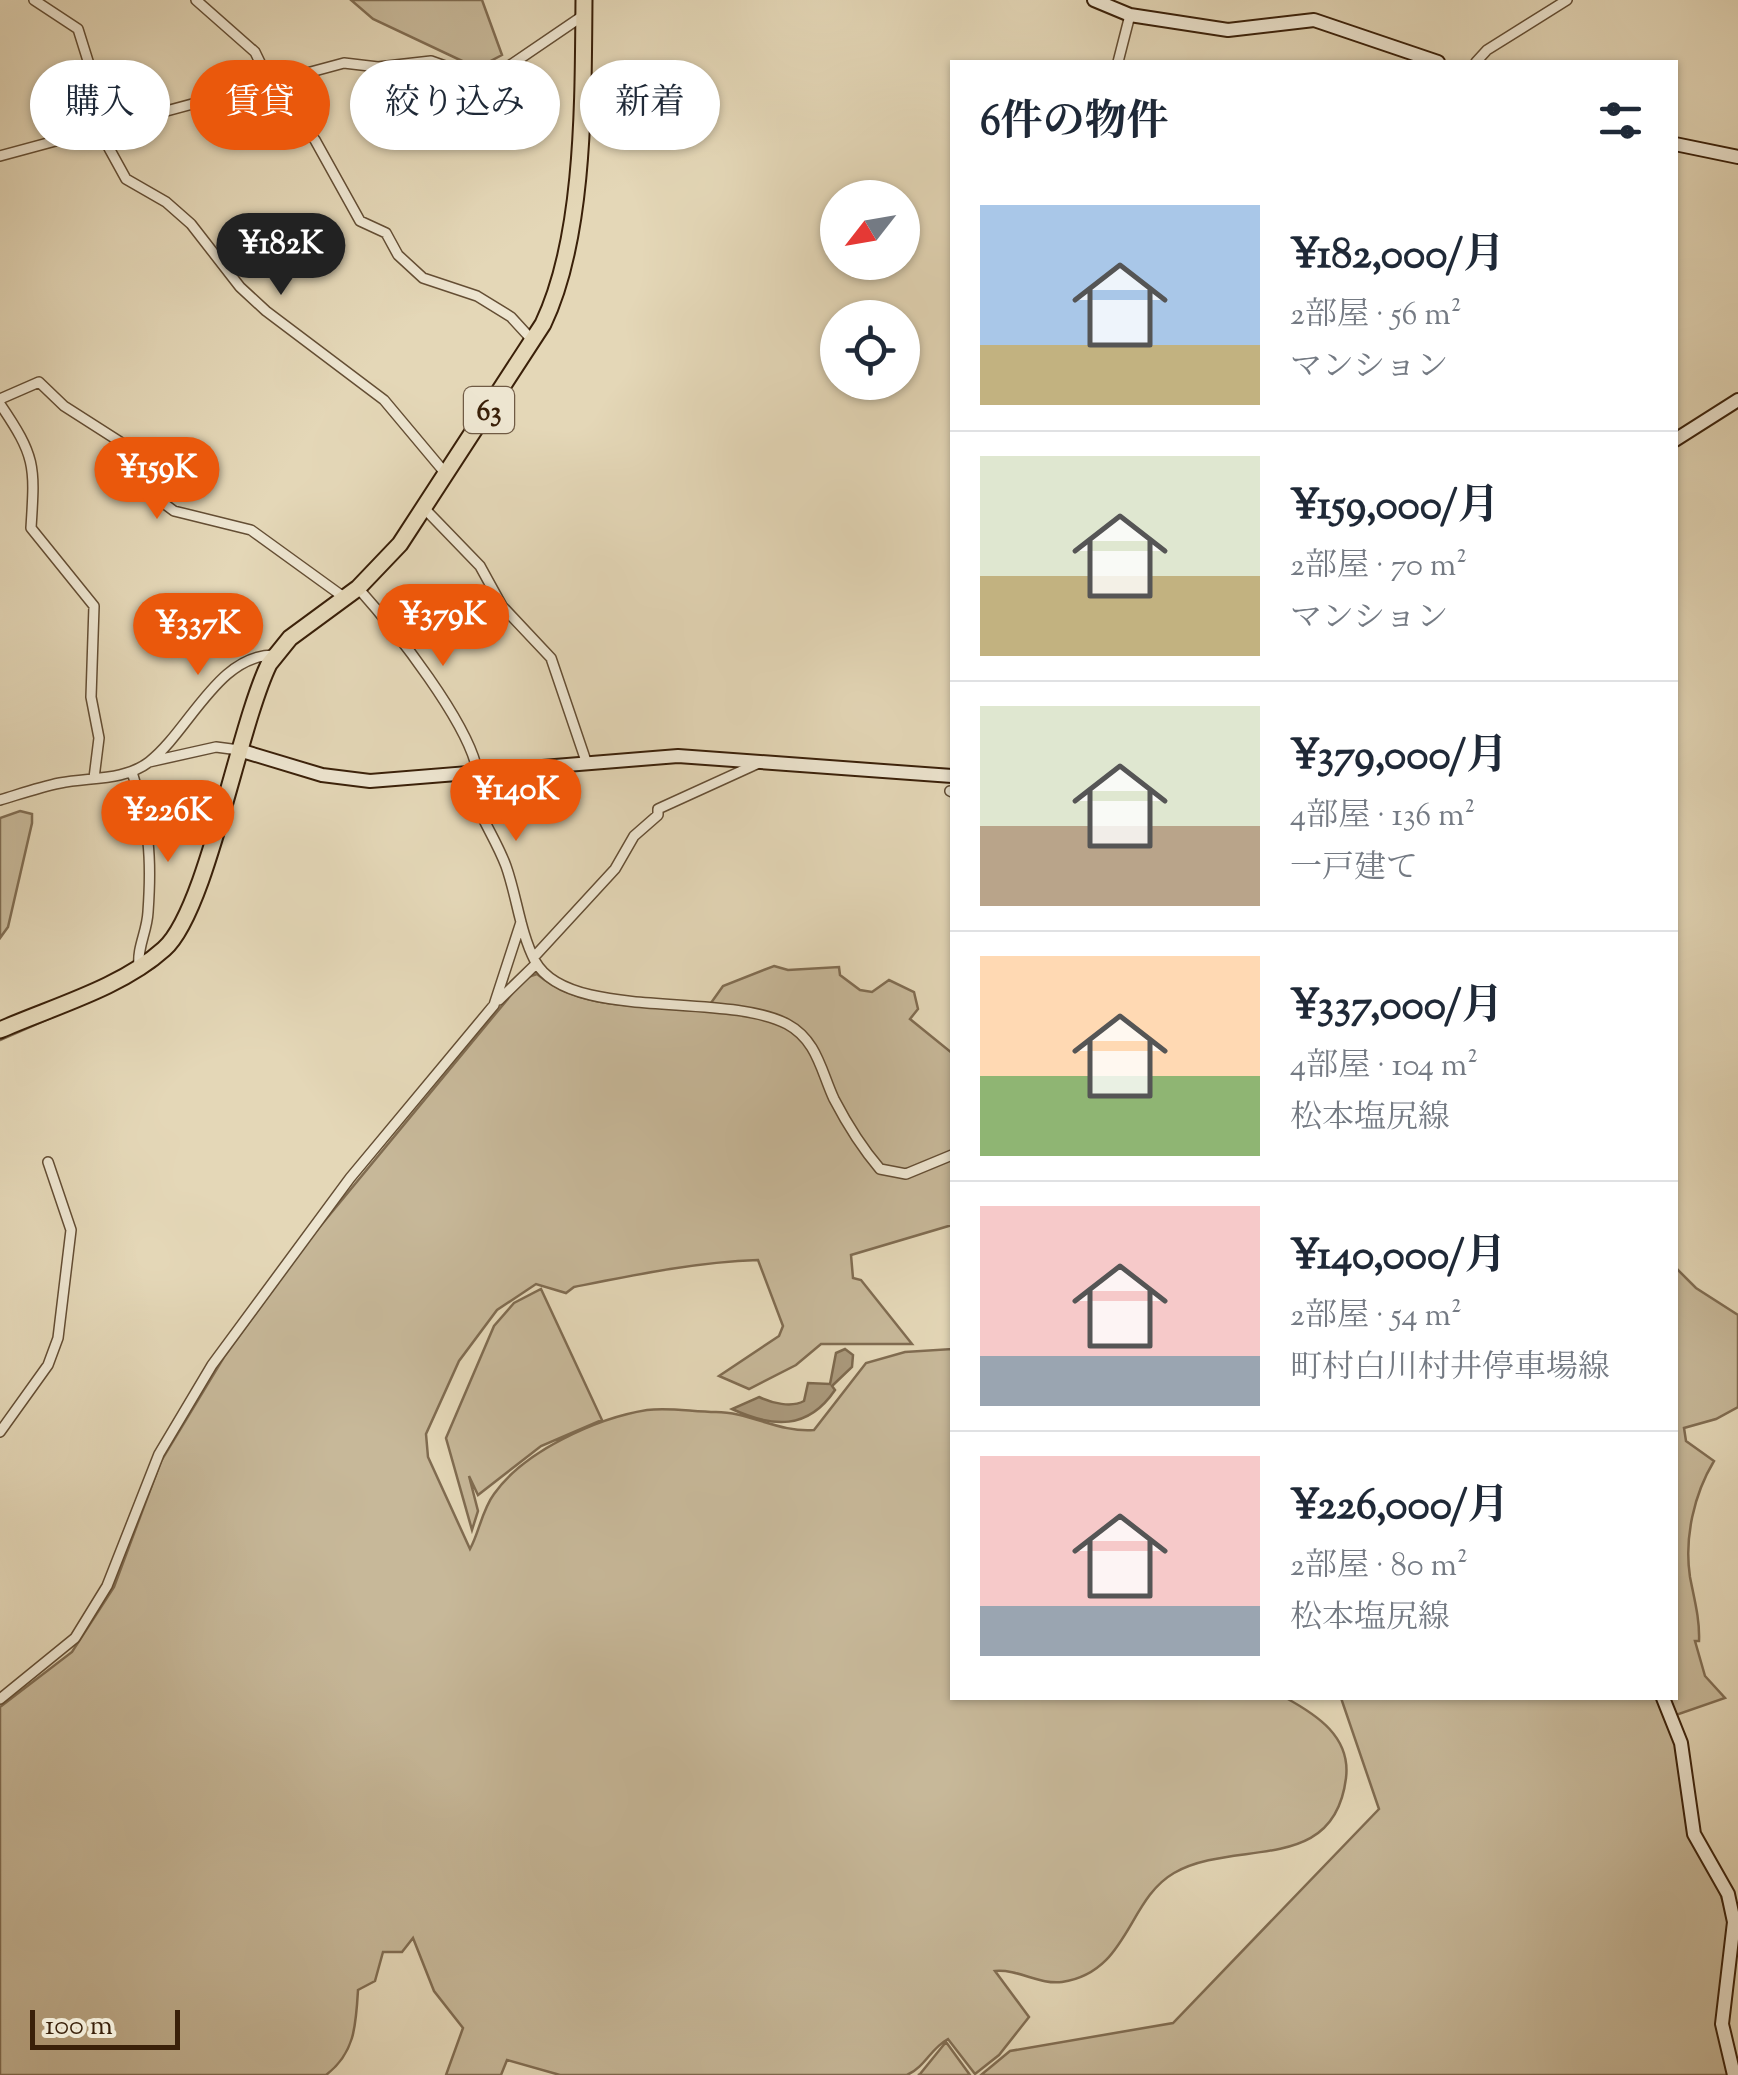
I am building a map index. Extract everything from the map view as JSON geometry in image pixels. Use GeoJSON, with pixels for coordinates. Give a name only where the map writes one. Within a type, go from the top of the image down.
{"type":"FeatureCollection","features":[{"type":"Feature","properties":{"kind":"main road"},"geometry":{"type":"LineString","coordinates":[[1094,0],[1130,15],[1228,30],[1258,30],[1314,20],[1432,60]]}},
{"type":"Feature","properties":{"kind":"main road","name":"63"},"geometry":{"type":"LineString","coordinates":[[0,1030],[139,966],[168,946],[180,930],[260,683],[275,654],[390,556],[534,341],[558,293],[573,228],[584,8]]}},
{"type":"Feature","properties":{"kind":"main road"},"geometry":{"type":"LineString","coordinates":[[1678,145],[1738,157]]}},
{"type":"Feature","properties":{"kind":"main road"},"geometry":{"type":"LineString","coordinates":[[1678,438],[1738,400]]}},
{"type":"Feature","properties":{"kind":"main road"},"geometry":{"type":"LineString","coordinates":[[239,750],[322,775],[370,781],[678,756],[950,776]]}},
{"type":"Feature","properties":{"kind":"main road"},"geometry":{"type":"LineString","coordinates":[[1664,1700],[1681,1744],[1694,1834],[1728,1894],[1734,1922],[1722,2024],[1734,2075]]}},
{"type":"Feature","properties":{"kind":"street"},"geometry":{"type":"LineString","coordinates":[[34,0],[50,15],[71,24],[83,38],[88,60]]}},
{"type":"Feature","properties":{"kind":"street"},"geometry":{"type":"LineString","coordinates":[[196,0],[260,60]]}},
{"type":"Feature","properties":{"kind":"street"},"geometry":{"type":"LineString","coordinates":[[1478,60],[1566,0]]}},
{"type":"Feature","properties":{"kind":"street"},"geometry":{"type":"LineString","coordinates":[[330,67],[344,63],[378,66],[409,60],[432,61],[487,82],[584,8]]}},
{"type":"Feature","properties":{"kind":"street"},"geometry":{"type":"LineString","coordinates":[[1119,60],[1130,15]]}},
{"type":"Feature","properties":{"kind":"street"},"geometry":{"type":"LineString","coordinates":[[0,156],[30,148]]}},
{"type":"Feature","properties":{"kind":"street"},"geometry":{"type":"LineString","coordinates":[[113,150],[126,178],[166,202],[192,224],[240,287],[266,311],[384,400],[446,474]]}},
{"type":"Feature","properties":{"kind":"street"},"geometry":{"type":"LineString","coordinates":[[321,150],[360,221],[386,233],[398,255],[423,278],[477,296],[511,317],[534,341]]}},
{"type":"Feature","properties":{"kind":"street"},"geometry":{"type":"LineString","coordinates":[[94,778],[99,738],[91,697],[94,606],[31,528],[35,468],[27,444],[0,402],[39,382],[64,406],[125,445],[158,499],[174,511],[251,530],[351,593],[448,708],[472,750],[484,829],[505,862],[535,960],[558,986],[577,994],[678,1002],[762,1015],[788,1024],[813,1049],[834,1097],[880,1169],[894,1175],[906,1174],[950,1155]]}},
{"type":"Feature","properties":{"kind":"street"},"geometry":{"type":"LineString","coordinates":[[424,508],[480,566],[502,606],[551,658],[587,764]]}},
{"type":"Feature","properties":{"kind":"street"},"geometry":{"type":"LineString","coordinates":[[0,800],[56,783],[132,772],[149,762],[195,715],[225,675],[261,655],[275,654]]}},
{"type":"Feature","properties":{"kind":"street"},"geometry":{"type":"LineString","coordinates":[[149,762],[216,747],[239,750]]}},
{"type":"Feature","properties":{"kind":"street"},"geometry":{"type":"LineString","coordinates":[[0,1700],[63,1652],[75,1638],[107,1586],[158,1454],[212,1366],[350,1178],[494,1005],[615,869],[634,836],[658,815],[658,809],[764,760]]}},
{"type":"Feature","properties":{"kind":"street"},"geometry":{"type":"LineString","coordinates":[[132,772],[150,828],[148,917],[138,953],[139,966]]}},
{"type":"Feature","properties":{"kind":"street"},"geometry":{"type":"LineString","coordinates":[[494,1005],[521,922]]}},
{"type":"Feature","properties":{"kind":"street"},"geometry":{"type":"LineString","coordinates":[[0,1432],[48,1365],[58,1338],[71,1230],[48,1162]]}},
{"type":"Feature","properties":{"kind":"shaded area"},"geometry":{"type":"Polygon","coordinates":[[[351,0],[482,0],[502,55],[492,60],[460,60],[373,19],[351,0]]]}},
{"type":"Feature","properties":{"kind":"shaded area"},"geometry":{"type":"Polygon","coordinates":[[[20,811],[32,814],[32,823],[8,927],[0,938],[0,818],[20,811]]]}},
{"type":"Feature","properties":{"kind":"shaded area"},"geometry":{"type":"Polygon","coordinates":[[[774,966],[788,970],[839,967],[840,975],[860,990],[872,992],[889,980],[914,992],[918,1009],[910,1019],[950,1051],[950,1226],[851,1255],[853,1278],[861,1280],[912,1344],[821,1344],[796,1365],[749,1389],[719,1376],[779,1336],[783,1326],[758,1260],[665,1270],[574,1287],[566,1293],[536,1284],[497,1310],[459,1361],[426,1434],[428,1457],[470,1549],[490,1500],[507,1478],[542,1451],[606,1420],[664,1409],[728,1413],[814,1430],[866,1363],[905,1352],[950,1349],[950,1700],[1289,1700],[1330,1729],[1343,1751],[1346,1778],[1338,1809],[1323,1829],[1302,1842],[1198,1863],[1174,1873],[1146,1900],[1101,1965],[1084,1976],[1054,1982],[995,1971],[1029,2017],[999,2055],[975,2074],[948,2039],[907,2075],[560,2075],[507,2060],[501,2075],[446,2075],[463,2028],[434,1991],[413,1938],[402,1952],[383,1952],[375,1981],[358,1990],[355,2026],[348,2048],[326,2075],[0,2075],[0,1707],[72,1652],[114,1587],[161,1461],[224,1357],[308,1241],[525,978],[537,974],[556,987],[596,1001],[706,1010],[723,986],[774,966]]]}},
{"type":"Feature","properties":{"kind":"shaded area"},"geometry":{"type":"Polygon","coordinates":[[[1678,1270],[1696,1288],[1738,1315],[1738,1407],[1716,1419],[1684,1428],[1686,1441],[1714,1461],[1692,1517],[1688,1562],[1699,1625],[1699,1641],[1695,1641],[1705,1676],[1725,1698],[1676,1715],[1669,1700],[1678,1700],[1678,1270]]]}},
{"type":"Feature","properties":{"kind":"shaded area"},"geometry":{"type":"Polygon","coordinates":[[[541,1289],[602,1420],[541,1446],[478,1495],[469,1476],[478,1511],[472,1530],[446,1438],[494,1326],[514,1303],[541,1289]]]}},
{"type":"Feature","properties":{"kind":"shaded area"},"geometry":{"type":"Polygon","coordinates":[[[845,1349],[853,1355],[852,1367],[813,1413],[789,1422],[775,1422],[732,1409],[759,1397],[781,1404],[804,1401],[808,1383],[830,1384],[836,1353],[845,1349]]]}},
{"type":"Feature","properties":{"kind":"shaded area"},"geometry":{"type":"Polygon","coordinates":[[[1342,1700],[1659,1700],[1675,1744],[1687,1829],[1718,1886],[1729,1922],[1717,2026],[1729,2075],[981,2075],[1010,2051],[1173,2023],[1379,1809],[1342,1700]]]}},
{"type":"Feature","properties":{"kind":"shaded area"},"geometry":{"type":"Polygon","coordinates":[[[946,2042],[970,2075],[918,2075],[920,2074],[946,2042]]]}},
{"type":"Feature","properties":{"kind":"waterway"},"geometry":{"type":"LineString","coordinates":[[135,979],[155,967]]}},
{"type":"Feature","properties":{"kind":"waterway"},"geometry":{"type":"LineString","coordinates":[[0,1040],[55,1016]]}}]}
